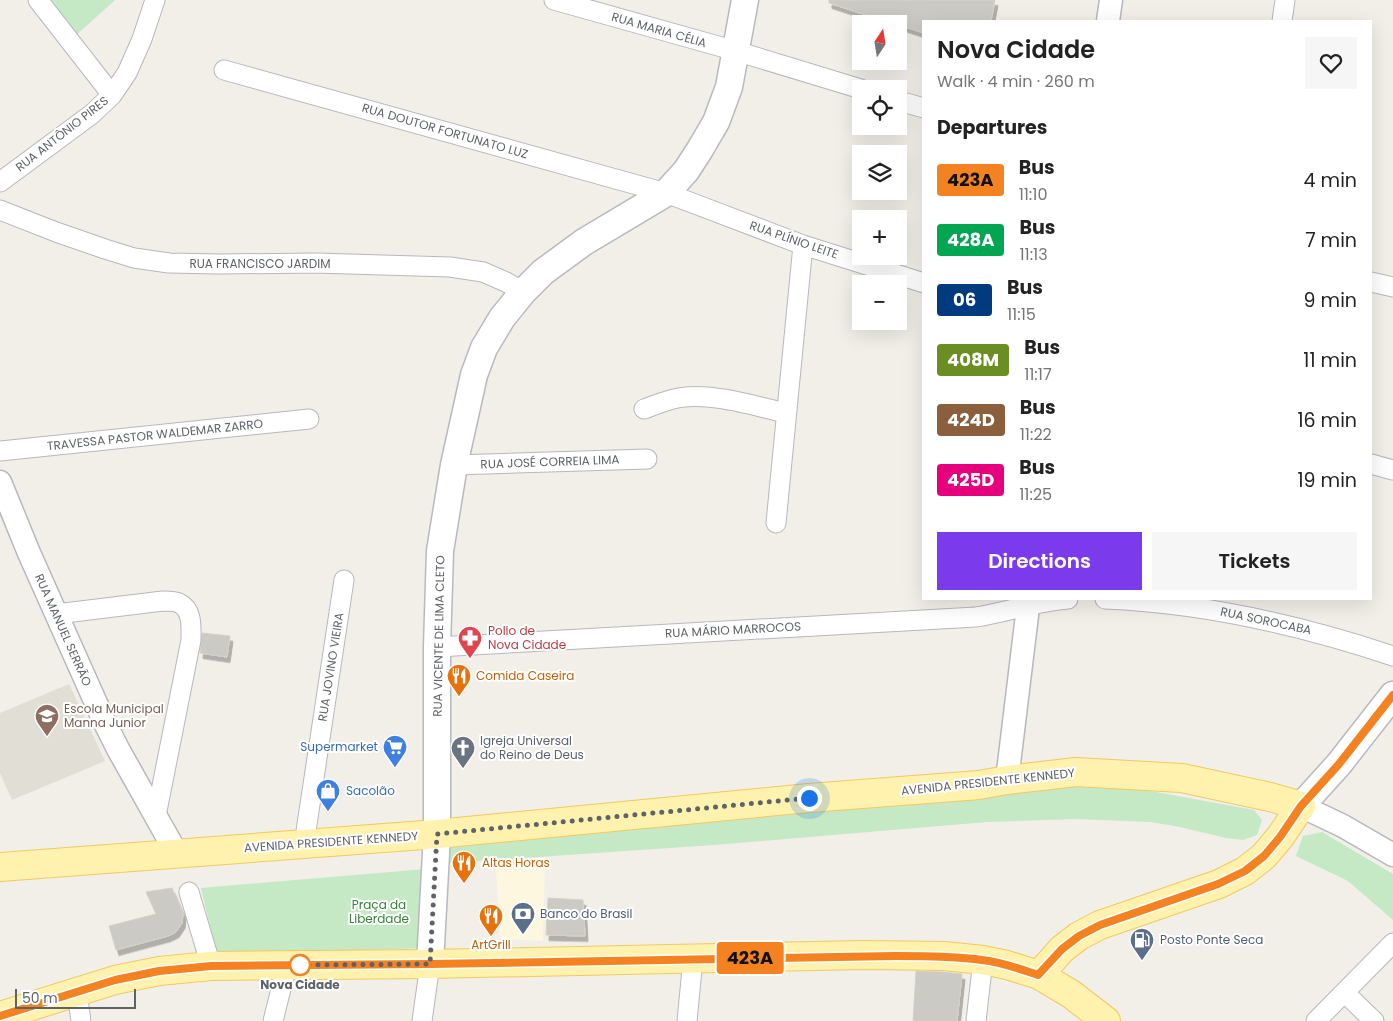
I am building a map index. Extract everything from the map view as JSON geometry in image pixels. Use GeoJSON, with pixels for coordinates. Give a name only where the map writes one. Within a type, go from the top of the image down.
{"type":"FeatureCollection","features":[{"type":"Feature","properties":{"kind":"main road","name":"RUA VICENTE DE LIMA CLETO"},"geometry":{"type":"LineString","coordinates":[[430,964],[437,834],[437,647],[440,551],[454,465],[474,375],[484,348],[502,318],[523,292],[544,272],[584,242],[666,193],[686,171],[716,122],[729,87],[744,0]]}},
{"type":"Feature","properties":{"kind":"main road"},"geometry":{"type":"LineString","coordinates":[[1038,975],[1062,949],[1079,936],[1100,925],[1218,884],[1245,871],[1264,856],[1280,837],[1301,806],[1339,764],[1393,695]]}},
{"type":"Feature","properties":{"kind":"main road","name":"AVENIDA PRESIDENTE KENNEDY"},"geometry":{"type":"LineString","coordinates":[[0,867],[437,834],[809,798],[980,785],[1076,772],[1182,778],[1270,797],[1301,806]]}},
{"type":"Feature","properties":{"kind":"main road"},"geometry":{"type":"LineString","coordinates":[[0,1016],[115,980],[159,971],[211,966],[430,964],[864,955],[944,956],[1008,965],[1038,975],[1071,994],[1106,1021]]}},
{"type":"Feature","properties":{"kind":"street"},"geometry":{"type":"LineString","coordinates":[[38,0],[112,95]]}},
{"type":"Feature","properties":{"kind":"street","name":"RUA ANTÔNIO PIRES"},"geometry":{"type":"LineString","coordinates":[[0,182],[92,114],[112,95],[128,73],[155,0]]}},
{"type":"Feature","properties":{"kind":"street","name":"RUA MARIA CÉLIA"},"geometry":{"type":"LineString","coordinates":[[554,0],[736,51],[852,86]]}},
{"type":"Feature","properties":{"kind":"street"},"geometry":{"type":"LineString","coordinates":[[1108,20],[1111,0]]}},
{"type":"Feature","properties":{"kind":"street"},"geometry":{"type":"LineString","coordinates":[[1282,20],[1285,0]]}},
{"type":"Feature","properties":{"kind":"street","name":"RUA DOUTOR FORTUNATO LUZ"},"geometry":{"type":"LineString","coordinates":[[224,70],[666,193]]}},
{"type":"Feature","properties":{"kind":"street"},"geometry":{"type":"LineString","coordinates":[[907,103],[922,107]]}},
{"type":"Feature","properties":{"kind":"street","name":"RUA PLÍNIO LEITE"},"geometry":{"type":"LineString","coordinates":[[666,193],[803,245],[922,282]]}},
{"type":"Feature","properties":{"kind":"street","name":"RUA FRANCISCO JARDIM"},"geometry":{"type":"LineString","coordinates":[[0,210],[56,232],[134,258],[169,263],[315,263],[450,267],[483,272],[523,292]]}},
{"type":"Feature","properties":{"kind":"street"},"geometry":{"type":"LineString","coordinates":[[776,523],[803,245]]}},
{"type":"Feature","properties":{"kind":"street"},"geometry":{"type":"LineString","coordinates":[[1372,282],[1393,287]]}},
{"type":"Feature","properties":{"kind":"street"},"geometry":{"type":"LineString","coordinates":[[644,409],[677,398],[694,397],[716,398],[786,413]]}},
{"type":"Feature","properties":{"kind":"street","name":"TRAVESSA PASTOR WALDEMAR ZARRO"},"geometry":{"type":"LineString","coordinates":[[0,451],[309,419]]}},
{"type":"Feature","properties":{"kind":"street","name":"RUA JOSÉ CORREIA LIMA"},"geometry":{"type":"LineString","coordinates":[[454,465],[647,459]]}},
{"type":"Feature","properties":{"kind":"street"},"geometry":{"type":"LineString","coordinates":[[1372,464],[1393,470]]}},
{"type":"Feature","properties":{"kind":"street","name":"RUA MANUEL SERRÃO"},"geometry":{"type":"LineString","coordinates":[[0,482],[56,614],[104,720],[118,749],[178,854]]}},
{"type":"Feature","properties":{"kind":"street","name":"RUA JOVINO VIEIRA"},"geometry":{"type":"LineString","coordinates":[[304,844],[344,580]]}},
{"type":"Feature","properties":{"kind":"street"},"geometry":{"type":"LineString","coordinates":[[1008,780],[1028,603],[1056,600]]}},
{"type":"Feature","properties":{"kind":"street","name":"RUA SOROCABA"},"geometry":{"type":"LineString","coordinates":[[1117,600],[1230,612],[1294,626],[1393,656]]}},
{"type":"Feature","properties":{"kind":"street"},"geometry":{"type":"LineString","coordinates":[[56,614],[163,601],[178,602],[188,610],[191,621],[191,640],[156,816]]}},
{"type":"Feature","properties":{"kind":"street","name":"RUA MÁRIO MARROCOS"},"geometry":{"type":"LineString","coordinates":[[437,647],[976,617],[1028,603]]}},
{"type":"Feature","properties":{"kind":"street","name":"AVENIDA PRESIDENTE KENNEDY"},"geometry":{"type":"LineString","coordinates":[[1301,806],[1342,826],[1393,855]]}},
{"type":"Feature","properties":{"kind":"street"},"geometry":{"type":"LineString","coordinates":[[189,892],[211,966]]}},
{"type":"Feature","properties":{"kind":"street"},"geometry":{"type":"LineString","coordinates":[[1316,1021],[1393,943]]}},
{"type":"Feature","properties":{"kind":"street"},"geometry":{"type":"LineString","coordinates":[[687,1021],[692,959]]}},
{"type":"Feature","properties":{"kind":"street"},"geometry":{"type":"LineString","coordinates":[[976,1021],[983,960]]}},
{"type":"Feature","properties":{"kind":"street"},"geometry":{"type":"LineString","coordinates":[[422,1021],[430,964]]}},
{"type":"Feature","properties":{"kind":"street"},"geometry":{"type":"LineString","coordinates":[[273,1021],[287,965]]}},
{"type":"Feature","properties":{"kind":"street"},"geometry":{"type":"LineString","coordinates":[[77,992],[81,1021]]}},
{"type":"Feature","properties":{"kind":"street"},"geometry":{"type":"LineString","coordinates":[[1345,993],[1374,1021]]}},
{"type":"Feature","properties":{"kind":"shaded area","name":"Escola Municipal Manna Junior"},"geometry":{"type":"Polygon","coordinates":[[[69,684],[105,761],[12,800],[0,773],[0,713],[69,684]]]}},
{"type":"Feature","properties":{"kind":"shaded area"},"geometry":{"type":"Polygon","coordinates":[[[545,864],[543,941],[500,939],[496,870],[545,864]]]}},
{"type":"Feature","properties":{"kind":"green space"},"geometry":{"type":"Polygon","coordinates":[[[44,0],[115,0],[73,38],[44,0]]]}},
{"type":"Feature","properties":{"kind":"green space"},"geometry":{"type":"Polygon","coordinates":[[[1081,786],[1145,790],[1254,810],[1262,820],[1257,835],[1243,840],[1151,822],[1075,819],[987,822],[714,845],[447,863],[445,838],[871,806],[1081,786]]]}},
{"type":"Feature","properties":{"kind":"green space"},"geometry":{"type":"Polygon","coordinates":[[[1322,832],[1393,874],[1393,920],[1348,881],[1296,856],[1303,836],[1322,832]]]}},
{"type":"Feature","properties":{"kind":"green space","name":"Praça da Liberdade"},"geometry":{"type":"Polygon","coordinates":[[[426,869],[426,948],[217,955],[201,888],[426,869]]]}},
{"type":"Feature","properties":{"kind":"building"},"geometry":{"type":"Polygon","coordinates":[[[829,0],[995,0],[991,20],[922,20],[922,32],[908,28],[908,15],[866,15],[829,3],[829,0]]]}},
{"type":"Feature","properties":{"kind":"building"},"geometry":{"type":"Polygon","coordinates":[[[202,633],[230,636],[227,657],[200,653],[202,633]]]}},
{"type":"Feature","properties":{"kind":"building"},"geometry":{"type":"Polygon","coordinates":[[[172,888],[183,914],[182,923],[176,932],[168,936],[116,950],[109,926],[156,914],[146,892],[172,888]]]}},
{"type":"Feature","properties":{"kind":"building"},"geometry":{"type":"Polygon","coordinates":[[[548,898],[583,900],[585,936],[546,935],[548,898]]]}},
{"type":"Feature","properties":{"kind":"building"},"geometry":{"type":"Polygon","coordinates":[[[916,971],[962,974],[957,1021],[913,1021],[916,971]]]}},
{"type":"Feature","properties":{"kind":"bus line","name":"423A"},"geometry":{"type":"LineString","coordinates":[[0,1016],[115,980],[159,971],[211,966],[430,964],[864,955],[944,956],[983,960],[1008,965],[1038,975],[1062,949],[1079,936],[1100,925],[1218,884],[1245,871],[1264,856],[1280,837],[1301,806],[1339,764],[1393,695]]}},
{"type":"Feature","properties":{"kind":"place","name":"Pollo de Nova Cidade"},"geometry":{"type":"Point","coordinates":[470,659]}},
{"type":"Feature","properties":{"kind":"place","name":"Comida Caseira"},"geometry":{"type":"Point","coordinates":[459,697]}},
{"type":"Feature","properties":{"kind":"place","name":"Escola Municipal Manna Junior"},"geometry":{"type":"Point","coordinates":[47,737]}},
{"type":"Feature","properties":{"kind":"place","name":"Supermarket"},"geometry":{"type":"Point","coordinates":[395,768]}},
{"type":"Feature","properties":{"kind":"place","name":"Igreja Universal do Reino de Deus"},"geometry":{"type":"Point","coordinates":[463,769]}},
{"type":"Feature","properties":{"kind":"place","name":"Sacolão"},"geometry":{"type":"Point","coordinates":[328,812]}},
{"type":"Feature","properties":{"kind":"place","name":"Altas Horas"},"geometry":{"type":"Point","coordinates":[464,884]}},
{"type":"Feature","properties":{"kind":"place","name":"Banco do Brasil"},"geometry":{"type":"Point","coordinates":[523,935]}},
{"type":"Feature","properties":{"kind":"place","name":"ArtGrill"},"geometry":{"type":"Point","coordinates":[491,937]}},
{"type":"Feature","properties":{"kind":"place","name":"Posto Ponte Seca"},"geometry":{"type":"Point","coordinates":[1142,961]}},
{"type":"Feature","properties":{"kind":"place","name":"Nova Cidade"},"geometry":{"type":"Point","coordinates":[300,965]}},
{"type":"Feature","properties":{"kind":"route"},"geometry":{"type":"LineString","coordinates":[[300,965],[430,964],[437,834],[809,798]]}}]}
